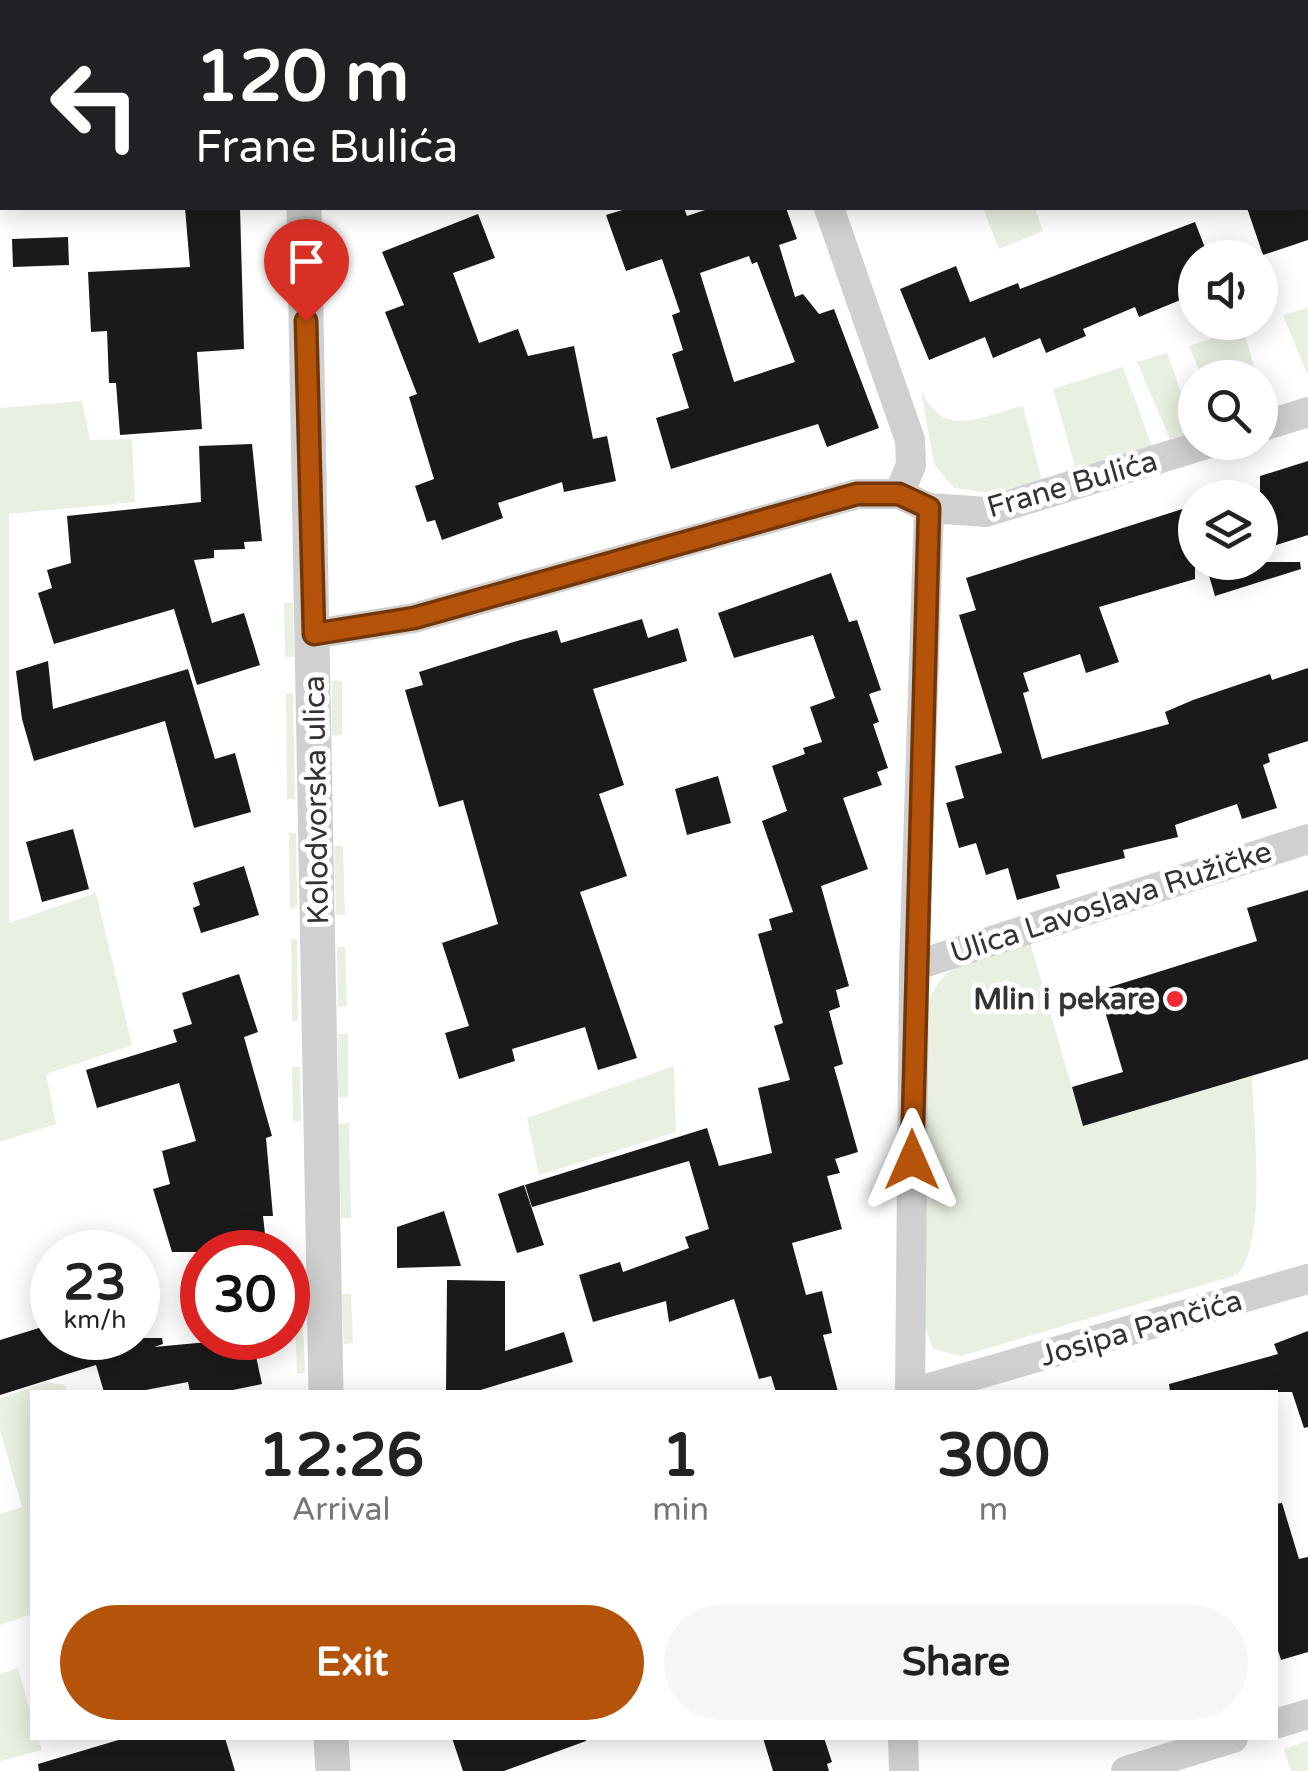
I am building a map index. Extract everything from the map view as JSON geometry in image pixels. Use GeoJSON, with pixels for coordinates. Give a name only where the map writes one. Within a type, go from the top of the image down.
{"type":"FeatureCollection","features":[{"type":"Feature","properties":{"kind":"street","name":"Kolodvorska ulica"},"geometry":{"type":"LineString","coordinates":[[304,210],[326,1390]]}},
{"type":"Feature","properties":{"kind":"street"},"geometry":{"type":"LineString","coordinates":[[830,210],[910,440],[911,465],[899,494]]}},
{"type":"Feature","properties":{"kind":"street"},"geometry":{"type":"LineString","coordinates":[[1278,422],[1308,412]]}},
{"type":"Feature","properties":{"kind":"street","name":"Frane Bulića"},"geometry":{"type":"LineString","coordinates":[[929,508],[986,512],[1178,453]]}},
{"type":"Feature","properties":{"kind":"street"},"geometry":{"type":"LineString","coordinates":[[314,634],[414,618],[838,498],[899,494],[929,508],[914,966],[913,1390]]}},
{"type":"Feature","properties":{"kind":"street","name":"Ulica Lavoslava Ružičke"},"geometry":{"type":"LineString","coordinates":[[914,966],[1308,839]]}},
{"type":"Feature","properties":{"kind":"street","name":"Josipa Pančića"},"geometry":{"type":"LineString","coordinates":[[920,1390],[1308,1279]]}},
{"type":"Feature","properties":{"kind":"street"},"geometry":{"type":"LineString","coordinates":[[1278,1723],[1308,1714]]}},
{"type":"Feature","properties":{"kind":"street"},"geometry":{"type":"LineString","coordinates":[[331,1740],[333,1771]]}},
{"type":"Feature","properties":{"kind":"street"},"geometry":{"type":"LineString","coordinates":[[903,1740],[904,1771]]}},
{"type":"Feature","properties":{"kind":"street"},"geometry":{"type":"LineString","coordinates":[[1126,1771],[1226,1740]]}},
{"type":"Feature","properties":{"kind":"green space"},"geometry":{"type":"Polygon","coordinates":[[[984,210],[1036,210],[1043,231],[999,249],[984,210]]]}},
{"type":"Feature","properties":{"kind":"green space"},"geometry":{"type":"Polygon","coordinates":[[[1308,308],[1308,376],[1283,315],[1308,308]]]}},
{"type":"Feature","properties":{"kind":"green space"},"geometry":{"type":"Polygon","coordinates":[[[1207,340],[1246,340],[1252,360],[1195,360],[1189,346],[1207,340]]]}},
{"type":"Feature","properties":{"kind":"green space"},"geometry":{"type":"Polygon","coordinates":[[[1167,353],[1178,384],[1178,437],[1170,439],[1137,362],[1167,353]]]}},
{"type":"Feature","properties":{"kind":"green space"},"geometry":{"type":"Polygon","coordinates":[[[1123,367],[1152,446],[1076,469],[1053,389],[1123,367]]]}},
{"type":"Feature","properties":{"kind":"green space"},"geometry":{"type":"Polygon","coordinates":[[[921,390],[940,415],[952,420],[977,419],[1023,406],[1042,481],[990,493],[954,488],[934,464],[921,390]]]}},
{"type":"Feature","properties":{"kind":"green space"},"geometry":{"type":"Polygon","coordinates":[[[82,401],[90,440],[132,439],[135,502],[9,514],[9,923],[96,893],[132,1045],[46,1074],[56,1124],[0,1142],[0,408],[82,401]]]}},
{"type":"Feature","properties":{"kind":"green space"},"geometry":{"type":"Polygon","coordinates":[[[284,603],[293,603],[294,657],[285,657],[284,603]]]}},
{"type":"Feature","properties":{"kind":"green space"},"geometry":{"type":"Polygon","coordinates":[[[332,681],[342,681],[342,735],[332,735],[332,681]]]}},
{"type":"Feature","properties":{"kind":"green space"},"geometry":{"type":"Polygon","coordinates":[[[286,693],[293,693],[295,799],[287,799],[286,693]]]}},
{"type":"Feature","properties":{"kind":"green space"},"geometry":{"type":"Polygon","coordinates":[[[289,833],[296,833],[297,908],[290,909],[289,833]]]}},
{"type":"Feature","properties":{"kind":"green space"},"geometry":{"type":"Polygon","coordinates":[[[334,846],[343,846],[345,915],[336,915],[334,846]]]}},
{"type":"Feature","properties":{"kind":"green space"},"geometry":{"type":"Polygon","coordinates":[[[291,939],[297,939],[298,1021],[292,1021],[291,939]]]}},
{"type":"Feature","properties":{"kind":"green space"},"geometry":{"type":"Polygon","coordinates":[[[1030,942],[1083,1126],[1252,1076],[1256,1180],[1253,1236],[1237,1275],[961,1356],[933,1349],[925,1327],[926,1009],[933,992],[953,969],[966,961],[1030,942]]]}},
{"type":"Feature","properties":{"kind":"green space"},"geometry":{"type":"Polygon","coordinates":[[[337,947],[345,947],[347,1006],[338,1007],[337,947]]]}},
{"type":"Feature","properties":{"kind":"green space"},"geometry":{"type":"Polygon","coordinates":[[[338,1034],[348,1034],[348,1097],[338,1097],[338,1034]]]}},
{"type":"Feature","properties":{"kind":"green space"},"geometry":{"type":"Polygon","coordinates":[[[674,1066],[676,1132],[539,1175],[527,1118],[674,1066]]]}},
{"type":"Feature","properties":{"kind":"green space"},"geometry":{"type":"Polygon","coordinates":[[[292,1067],[300,1067],[301,1121],[293,1121],[292,1067]]]}},
{"type":"Feature","properties":{"kind":"green space"},"geometry":{"type":"Polygon","coordinates":[[[349,1123],[351,1218],[341,1218],[338,1124],[349,1123]]]}},
{"type":"Feature","properties":{"kind":"green space"},"geometry":{"type":"Polygon","coordinates":[[[341,1294],[351,1294],[353,1343],[344,1344],[341,1294]]]}},
{"type":"Feature","properties":{"kind":"green space"},"geometry":{"type":"Polygon","coordinates":[[[296,1360],[305,1360],[305,1373],[297,1374],[296,1360]]]}},
{"type":"Feature","properties":{"kind":"green space"},"geometry":{"type":"Polygon","coordinates":[[[45,1382],[65,1385],[66,1390],[30,1390],[30,1615],[0,1625],[0,1514],[22,1507],[0,1430],[0,1399],[45,1382]]]}},
{"type":"Feature","properties":{"kind":"green space"},"geometry":{"type":"Polygon","coordinates":[[[18,1668],[30,1711],[30,1740],[39,1740],[42,1750],[0,1761],[0,1674],[18,1668]]]}},
{"type":"Feature","properties":{"kind":"green space"},"geometry":{"type":"Polygon","coordinates":[[[1308,1741],[1308,1771],[1291,1771],[1284,1749],[1308,1741]]]}},
{"type":"Feature","properties":{"kind":"building"},"geometry":{"type":"Polygon","coordinates":[[[185,210],[240,210],[244,349],[197,352],[202,429],[120,435],[116,383],[109,383],[107,331],[91,332],[88,272],[190,267],[185,210]]]}},
{"type":"Feature","properties":{"kind":"building"},"geometry":{"type":"Polygon","coordinates":[[[622,210],[685,210],[687,216],[705,210],[787,210],[797,239],[779,245],[795,297],[803,294],[819,314],[834,309],[879,428],[827,447],[818,424],[671,469],[656,418],[689,408],[672,354],[683,350],[672,315],[680,312],[662,259],[626,271],[606,215],[622,210]],[[749,256],[700,273],[734,382],[795,362],[757,262],[752,264],[749,256]]]}},
{"type":"Feature","properties":{"kind":"building"},"geometry":{"type":"Polygon","coordinates":[[[1248,210],[1308,210],[1308,240],[1278,250],[1278,240],[1258,240],[1248,210]]]}},
{"type":"Feature","properties":{"kind":"building"},"geometry":{"type":"Polygon","coordinates":[[[478,214],[495,258],[453,273],[479,343],[518,329],[528,356],[574,346],[593,439],[607,436],[616,481],[564,492],[562,482],[498,503],[503,518],[442,540],[435,520],[427,522],[415,486],[434,479],[409,397],[417,394],[385,312],[404,305],[382,252],[478,214]]]}},
{"type":"Feature","properties":{"kind":"building"},"geometry":{"type":"Polygon","coordinates":[[[1195,222],[1202,240],[1178,240],[1178,301],[1139,317],[1135,307],[1083,329],[1086,336],[1046,353],[1040,338],[993,358],[985,337],[929,360],[900,289],[956,266],[970,302],[1018,283],[1020,289],[1195,222]]]}},
{"type":"Feature","properties":{"kind":"building"},"geometry":{"type":"Polygon","coordinates":[[[68,237],[69,265],[13,267],[12,239],[68,237]]]}},
{"type":"Feature","properties":{"kind":"building"},"geometry":{"type":"Polygon","coordinates":[[[252,444],[262,541],[244,542],[245,549],[214,550],[214,558],[194,560],[212,623],[244,613],[260,665],[197,685],[174,609],[54,644],[38,593],[52,588],[47,570],[71,563],[67,516],[201,502],[199,446],[252,444]]]}},
{"type":"Feature","properties":{"kind":"building"},"geometry":{"type":"Polygon","coordinates":[[[1308,461],[1308,535],[1278,544],[1278,480],[1260,480],[1260,476],[1308,461]]]}},
{"type":"Feature","properties":{"kind":"building"},"geometry":{"type":"Polygon","coordinates":[[[1178,510],[1178,580],[1192,580],[1099,607],[1119,662],[1086,673],[1080,654],[1023,673],[1029,691],[1023,693],[1042,759],[1169,724],[1165,712],[1193,700],[1270,674],[1272,680],[1308,668],[1308,741],[1268,754],[1270,762],[1263,765],[1277,808],[1242,819],[1237,804],[1175,825],[1178,837],[1123,850],[1125,858],[1056,875],[1060,888],[1017,900],[1008,868],[986,875],[976,843],[959,848],[946,803],[964,798],[955,766],[1002,753],[959,615],[976,610],[966,578],[1178,510]]]}},
{"type":"Feature","properties":{"kind":"building"},"geometry":{"type":"Polygon","coordinates":[[[1278,562],[1300,562],[1301,569],[1278,576],[1278,562]]]}},
{"type":"Feature","properties":{"kind":"building"},"geometry":{"type":"Polygon","coordinates":[[[831,573],[849,622],[857,620],[881,690],[869,694],[879,722],[873,724],[888,768],[877,772],[882,785],[843,798],[868,869],[821,886],[849,986],[836,990],[840,1007],[829,1011],[843,1064],[834,1067],[858,1152],[835,1159],[840,1173],[827,1176],[842,1229],[792,1243],[806,1295],[822,1291],[832,1333],[823,1335],[837,1390],[775,1390],[771,1376],[759,1379],[734,1299],[669,1322],[666,1301],[593,1322],[579,1275],[620,1262],[623,1272],[689,1248],[685,1237],[709,1229],[689,1161],[532,1207],[525,1185],[707,1128],[719,1166],[772,1153],[758,1088],[790,1080],[774,1026],[783,1023],[758,934],[772,930],[769,919],[793,912],[762,821],[787,811],[772,766],[805,754],[803,748],[822,742],[810,707],[835,698],[813,635],[734,658],[718,613],[831,573]]]}},
{"type":"Feature","properties":{"kind":"building"},"geometry":{"type":"Polygon","coordinates":[[[1210,580],[1266,580],[1215,596],[1210,580]]]}},
{"type":"Feature","properties":{"kind":"building"},"geometry":{"type":"Polygon","coordinates":[[[642,619],[648,638],[678,628],[687,661],[593,689],[624,785],[599,794],[627,876],[580,892],[637,1058],[598,1070],[585,1027],[512,1049],[515,1061],[459,1079],[445,1033],[469,1026],[442,943],[498,924],[463,800],[439,807],[405,690],[423,685],[419,672],[517,641],[557,630],[561,643],[642,619]]]}},
{"type":"Feature","properties":{"kind":"building"},"geometry":{"type":"Polygon","coordinates":[[[48,661],[53,709],[188,669],[215,759],[235,753],[251,812],[194,828],[165,721],[34,761],[22,719],[16,671],[48,661]]]}},
{"type":"Feature","properties":{"kind":"building"},"geometry":{"type":"Polygon","coordinates":[[[718,776],[731,823],[687,835],[675,789],[718,776]]]}},
{"type":"Feature","properties":{"kind":"building"},"geometry":{"type":"Polygon","coordinates":[[[73,829],[89,889],[42,902],[26,842],[73,829]]]}},
{"type":"Feature","properties":{"kind":"building"},"geometry":{"type":"Polygon","coordinates":[[[244,866],[259,915],[201,933],[193,908],[200,905],[193,883],[244,866]]]}},
{"type":"Feature","properties":{"kind":"building"},"geometry":{"type":"Polygon","coordinates":[[[1308,890],[1308,1059],[1083,1126],[1072,1087],[1123,1072],[1101,998],[1109,995],[1107,988],[1257,941],[1247,908],[1308,890]]]}},
{"type":"Feature","properties":{"kind":"building"},"geometry":{"type":"Polygon","coordinates":[[[239,974],[258,1032],[244,1037],[272,1136],[266,1138],[273,1216],[263,1216],[265,1230],[180,1230],[180,1252],[172,1252],[153,1189],[170,1184],[162,1151],[196,1141],[179,1083],[97,1108],[86,1070],[177,1042],[173,1030],[192,1024],[182,993],[239,974]]]}},
{"type":"Feature","properties":{"kind":"building"},"geometry":{"type":"Polygon","coordinates":[[[524,1185],[544,1245],[517,1253],[498,1194],[524,1185]]]}},
{"type":"Feature","properties":{"kind":"building"},"geometry":{"type":"Polygon","coordinates":[[[444,1211],[461,1266],[397,1268],[397,1227],[444,1211]]]}},
{"type":"Feature","properties":{"kind":"building"},"geometry":{"type":"Polygon","coordinates":[[[447,1280],[505,1281],[505,1351],[564,1332],[573,1362],[481,1390],[446,1390],[447,1280]]]}},
{"type":"Feature","properties":{"kind":"building"},"geometry":{"type":"Polygon","coordinates":[[[30,1331],[30,1360],[160,1360],[160,1346],[180,1345],[180,1360],[257,1360],[262,1384],[233,1390],[190,1390],[188,1382],[146,1390],[103,1390],[96,1365],[0,1395],[0,1340],[30,1331]]]}},
{"type":"Feature","properties":{"kind":"building"},"geometry":{"type":"Polygon","coordinates":[[[1308,1331],[1308,1427],[1304,1428],[1292,1392],[1170,1390],[1169,1384],[1278,1354],[1274,1344],[1308,1331]]]}},
{"type":"Feature","properties":{"kind":"building"},"geometry":{"type":"Polygon","coordinates":[[[1282,1503],[1299,1559],[1308,1557],[1308,1652],[1281,1660],[1278,1650],[1278,1504],[1282,1503]]]}},
{"type":"Feature","properties":{"kind":"building"},"geometry":{"type":"Polygon","coordinates":[[[118,1740],[226,1740],[235,1771],[39,1771],[38,1764],[118,1740]]]}},
{"type":"Feature","properties":{"kind":"building"},"geometry":{"type":"Polygon","coordinates":[[[453,1740],[586,1741],[504,1771],[463,1771],[453,1740]]]}},
{"type":"Feature","properties":{"kind":"building"},"geometry":{"type":"Polygon","coordinates":[[[764,1740],[825,1740],[832,1762],[827,1764],[829,1771],[773,1771],[764,1740]]]}},
{"type":"Feature","properties":{"kind":"place","name":"Mlin i pekare"},"geometry":{"type":"Point","coordinates":[1175,999]}},
{"type":"Feature","properties":{"kind":"route"},"geometry":{"type":"LineString","coordinates":[[306,321],[314,634],[414,618],[857,494],[899,494],[929,508],[914,966],[912,1160]]}}]}
